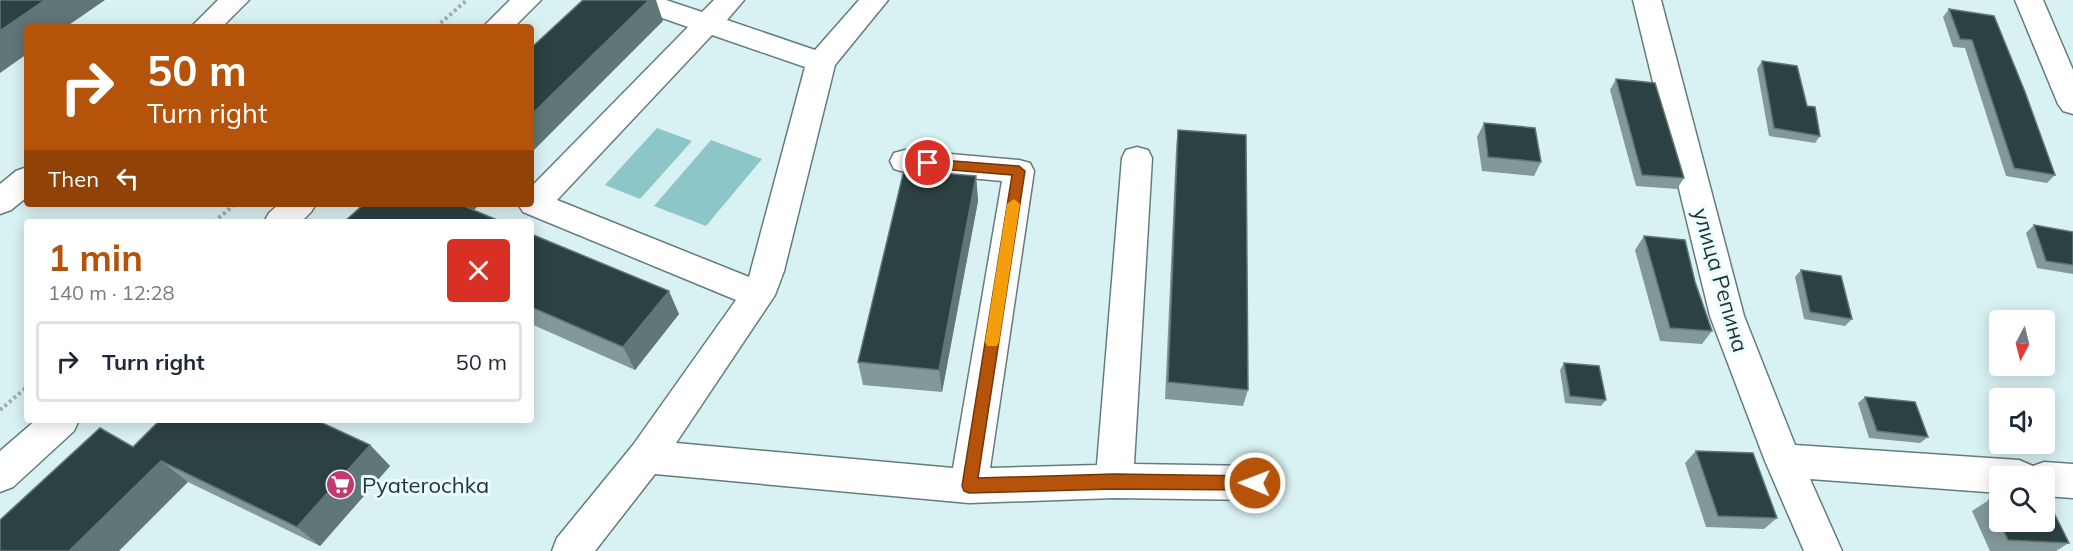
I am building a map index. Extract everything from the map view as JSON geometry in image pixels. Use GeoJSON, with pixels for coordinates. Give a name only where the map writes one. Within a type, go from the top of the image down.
{"type":"FeatureCollection","features":[{"type":"Feature","properties":{"kind":"street"},"geometry":{"type":"LineString","coordinates":[[208,24],[235,0]]}},
{"type":"Feature","properties":{"kind":"street"},"geometry":{"type":"LineString","coordinates":[[499,24],[526,0]]}},
{"type":"Feature","properties":{"kind":"street"},"geometry":{"type":"LineString","coordinates":[[638,0],[821,62]]}},
{"type":"Feature","properties":{"kind":"street"},"geometry":{"type":"LineString","coordinates":[[730,0],[534,204],[758,295]]}},
{"type":"Feature","properties":{"kind":"street"},"geometry":{"type":"LineString","coordinates":[[572,551],[646,456],[758,295],[768,271],[821,62],[874,0]]}},
{"type":"Feature","properties":{"kind":"street","name":"улица Репина"},"geometry":{"type":"LineString","coordinates":[[1647,0],[1727,316],[1783,461],[1823,551]]}},
{"type":"Feature","properties":{"kind":"street"},"geometry":{"type":"LineString","coordinates":[[2029,0],[2073,104]]}},
{"type":"Feature","properties":{"kind":"street"},"geometry":{"type":"LineString","coordinates":[[1114,482],[1137,158]]}},
{"type":"Feature","properties":{"kind":"street"},"geometry":{"type":"LineString","coordinates":[[905,161],[1019,171],[969,486]]}},
{"type":"Feature","properties":{"kind":"street"},"geometry":{"type":"LineString","coordinates":[[0,202],[24,182]]}},
{"type":"Feature","properties":{"kind":"street"},"geometry":{"type":"LineString","coordinates":[[283,219],[297,207]]}},
{"type":"Feature","properties":{"kind":"street"},"geometry":{"type":"LineString","coordinates":[[0,475],[58,423]]}},
{"type":"Feature","properties":{"kind":"street"},"geometry":{"type":"LineString","coordinates":[[646,456],[969,486],[1114,482],[1255,483]]}},
{"type":"Feature","properties":{"kind":"street"},"geometry":{"type":"LineString","coordinates":[[1783,461],[1989,475]]}},
{"type":"Feature","properties":{"kind":"street"},"geometry":{"type":"LineString","coordinates":[[2055,480],[2073,481]]}},
{"type":"Feature","properties":{"kind":"path"},"geometry":{"type":"LineString","coordinates":[[439,24],[467,0]]}},
{"type":"Feature","properties":{"kind":"path"},"geometry":{"type":"LineString","coordinates":[[218,219],[232,207]]}},
{"type":"Feature","properties":{"kind":"path"},"geometry":{"type":"LineString","coordinates":[[0,410],[24,390]]}},
{"type":"Feature","properties":{"kind":"shaded area"},"geometry":{"type":"Polygon","coordinates":[[[657,128],[692,141],[640,199],[605,185],[657,128]]]}},
{"type":"Feature","properties":{"kind":"shaded area"},"geometry":{"type":"Polygon","coordinates":[[[711,140],[762,159],[706,226],[654,206],[711,140]]]}},
{"type":"Feature","properties":{"kind":"building"},"geometry":{"type":"Polygon","coordinates":[[[0,0],[45,0],[0,31],[0,0]]]}},
{"type":"Feature","properties":{"kind":"building"},"geometry":{"type":"Polygon","coordinates":[[[583,0],[649,0],[534,112],[534,45],[583,0]]]}},
{"type":"Feature","properties":{"kind":"building"},"geometry":{"type":"Polygon","coordinates":[[[1949,9],[1994,16],[2055,175],[2014,168],[1972,40],[1960,39],[1949,9]]]}},
{"type":"Feature","properties":{"kind":"building"},"geometry":{"type":"Polygon","coordinates":[[[1762,61],[1797,66],[1807,106],[1815,107],[1820,136],[1774,128],[1762,61]]]}},
{"type":"Feature","properties":{"kind":"building"},"geometry":{"type":"Polygon","coordinates":[[[1616,79],[1655,83],[1684,178],[1642,175],[1616,79]]]}},
{"type":"Feature","properties":{"kind":"building"},"geometry":{"type":"Polygon","coordinates":[[[1484,123],[1535,128],[1541,162],[1488,157],[1484,123]]]}},
{"type":"Feature","properties":{"kind":"building"},"geometry":{"type":"Polygon","coordinates":[[[1178,130],[1246,135],[1248,390],[1168,382],[1178,130]]]}},
{"type":"Feature","properties":{"kind":"building"},"geometry":{"type":"Polygon","coordinates":[[[904,170],[976,176],[939,370],[858,362],[904,170]]]}},
{"type":"Feature","properties":{"kind":"building"},"geometry":{"type":"Polygon","coordinates":[[[361,207],[466,207],[495,219],[347,219],[361,207]]]}},
{"type":"Feature","properties":{"kind":"building"},"geometry":{"type":"Polygon","coordinates":[[[2034,225],[2073,232],[2073,265],[2046,261],[2034,225]]]}},
{"type":"Feature","properties":{"kind":"building"},"geometry":{"type":"Polygon","coordinates":[[[534,235],[669,291],[623,347],[534,308],[534,235]]]}},
{"type":"Feature","properties":{"kind":"building"},"geometry":{"type":"Polygon","coordinates":[[[1644,236],[1685,240],[1695,282],[1712,331],[1670,328],[1644,236]]]}},
{"type":"Feature","properties":{"kind":"building"},"geometry":{"type":"Polygon","coordinates":[[[1801,270],[1841,276],[1852,319],[1810,312],[1801,270]]]}},
{"type":"Feature","properties":{"kind":"building"},"geometry":{"type":"Polygon","coordinates":[[[1564,363],[1599,366],[1606,400],[1570,396],[1564,363]]]}},
{"type":"Feature","properties":{"kind":"building"},"geometry":{"type":"Polygon","coordinates":[[[1865,397],[1915,402],[1928,437],[1877,431],[1865,397]]]}},
{"type":"Feature","properties":{"kind":"building"},"geometry":{"type":"Polygon","coordinates":[[[157,423],[322,423],[370,445],[297,527],[161,461],[69,551],[0,551],[0,520],[100,428],[133,447],[157,423]]]}},
{"type":"Feature","properties":{"kind":"building"},"geometry":{"type":"Polygon","coordinates":[[[1696,451],[1753,453],[1777,518],[1718,516],[1696,451]]]}},
{"type":"Feature","properties":{"kind":"building"},"geometry":{"type":"Polygon","coordinates":[[[2055,515],[2069,543],[2008,540],[2004,532],[2055,532],[2055,515]]]}},
{"type":"Feature","properties":{"kind":"slow traffic"},"geometry":{"type":"LineString","coordinates":[[992,342],[1014,204]]}},
{"type":"Feature","properties":{"kind":"place","name":"Pyaterochka"},"geometry":{"type":"Point","coordinates":[341,485]}},
{"type":"Feature","properties":{"kind":"route"},"geometry":{"type":"LineString","coordinates":[[928,163],[1019,171],[969,486],[1114,482],[1255,483]]}}]}
